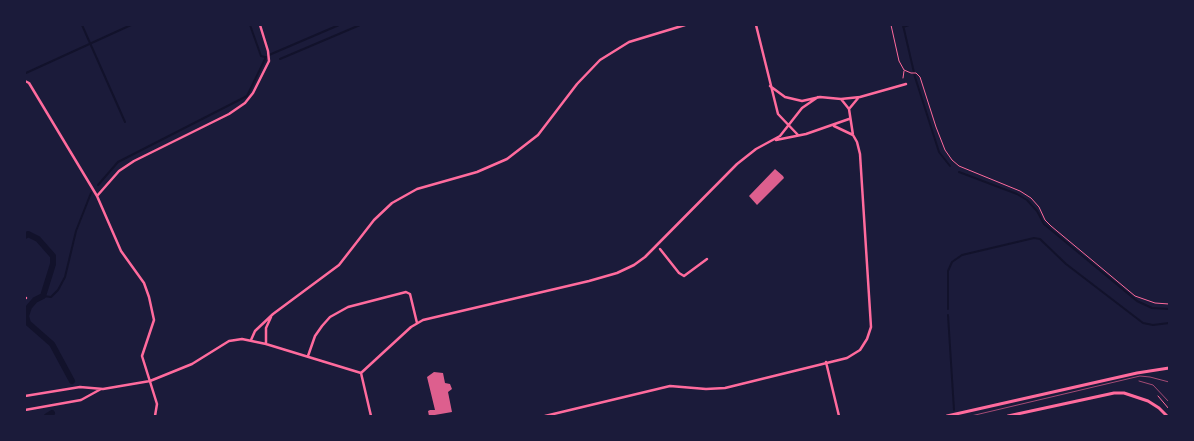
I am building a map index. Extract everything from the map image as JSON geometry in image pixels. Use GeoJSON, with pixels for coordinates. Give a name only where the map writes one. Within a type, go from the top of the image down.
{"type":"FeatureCollection","features":[{"type":"Feature","properties":{"kind":"street"},"geometry":{"type":"LineString","coordinates":[[97,196],[117,174],[134,161],[229,114],[245,104],[269,61],[260,25]]}},
{"type":"Feature","properties":{"kind":"street"},"geometry":{"type":"LineString","coordinates":[[251,340],[255,331],[271,315],[339,265],[374,220],[397,199],[417,189],[477,172],[507,159],[538,135],[580,80],[600,60],[629,42],[685,25]]}},
{"type":"Feature","properties":{"kind":"street"},"geometry":{"type":"LineString","coordinates":[[756,25],[778,114],[798,135]]}},
{"type":"Feature","properties":{"kind":"street"},"geometry":{"type":"LineString","coordinates":[[25,81],[29,83],[97,196],[121,251],[144,283],[154,320],[142,356],[157,404],[155,416]]}},
{"type":"Feature","properties":{"kind":"street"},"geometry":{"type":"LineString","coordinates":[[770,86],[784,96],[802,100],[818,97],[841,99],[860,97],[906,84]]}},
{"type":"Feature","properties":{"kind":"street"},"geometry":{"type":"LineString","coordinates":[[361,372],[417,323],[617,273],[634,265],[646,257],[743,158],[780,136],[802,108],[818,97]]}},
{"type":"Feature","properties":{"kind":"street"},"geometry":{"type":"LineString","coordinates":[[849,109],[860,97]]}},
{"type":"Feature","properties":{"kind":"street"},"geometry":{"type":"LineString","coordinates":[[545,416],[670,386],[706,389],[725,388],[847,358],[858,351],[867,339],[871,327],[860,154],[853,135],[849,109],[841,99]]}},
{"type":"Feature","properties":{"kind":"street"},"geometry":{"type":"LineString","coordinates":[[774,140],[806,134],[850,119]]}},
{"type":"Feature","properties":{"kind":"street"},"geometry":{"type":"LineString","coordinates":[[792,120],[792,130]]}},
{"type":"Feature","properties":{"kind":"street"},"geometry":{"type":"LineString","coordinates":[[834,125],[853,135]]}},
{"type":"Feature","properties":{"kind":"street"},"geometry":{"type":"LineString","coordinates":[[660,249],[683,276],[707,259]]}},
{"type":"Feature","properties":{"kind":"street"},"geometry":{"type":"LineString","coordinates":[[308,356],[315,336],[322,326],[330,317],[348,307],[406,292],[410,294],[417,323]]}},
{"type":"Feature","properties":{"kind":"street"},"geometry":{"type":"LineString","coordinates":[[266,344],[266,328],[271,315]]}},
{"type":"Feature","properties":{"kind":"street"},"geometry":{"type":"LineString","coordinates":[[25,396],[80,387],[103,389],[150,381],[192,364],[229,341],[242,339],[266,344],[361,372]]}},
{"type":"Feature","properties":{"kind":"street"},"geometry":{"type":"LineString","coordinates":[[826,362],[839,416]]}},
{"type":"Feature","properties":{"kind":"street"},"geometry":{"type":"LineString","coordinates":[[948,416],[1137,373],[1169,368]]}},
{"type":"Feature","properties":{"kind":"street"},"geometry":{"type":"LineString","coordinates":[[361,372],[372,416]]}},
{"type":"Feature","properties":{"kind":"street"},"geometry":{"type":"LineString","coordinates":[[25,410],[81,400],[103,389]]}},
{"type":"Feature","properties":{"kind":"street"},"geometry":{"type":"LineString","coordinates":[[1008,416],[1114,393],[1124,393],[1148,401],[1167,416]]}},
{"type":"Feature","properties":{"kind":"path"},"geometry":{"type":"LineString","coordinates":[[891,25],[899,60],[904,70],[903,78]]}},
{"type":"Feature","properties":{"kind":"path"},"geometry":{"type":"LineString","coordinates":[[904,70],[916,73],[920,77],[945,150],[957,165],[1020,191],[1031,198],[1039,207],[1050,226],[1135,296],[1154,303],[1169,304]]}},
{"type":"Feature","properties":{"kind":"path"},"geometry":{"type":"LineString","coordinates":[[1158,396],[1169,409]]}},
{"type":"Feature","properties":{"kind":"building"},"geometry":{"type":"Polygon","coordinates":[[[775,169],[784,178],[757,205],[749,196],[775,169]]]}},
{"type":"Feature","properties":{"kind":"building"},"geometry":{"type":"Polygon","coordinates":[[[434,372],[443,373],[445,383],[450,384],[452,389],[448,392],[452,412],[429,416],[428,411],[435,410],[427,377],[434,372]]]}},
{"type":"Feature","properties":{"kind":"waterway"},"geometry":{"type":"LineString","coordinates":[[82,25],[125,122]]}},
{"type":"Feature","properties":{"kind":"waterway"},"geometry":{"type":"LineString","coordinates":[[26,73],[131,25]]}},
{"type":"Feature","properties":{"kind":"waterway"},"geometry":{"type":"LineString","coordinates":[[250,25],[261,56],[265,57]]}},
{"type":"Feature","properties":{"kind":"waterway"},"geometry":{"type":"LineString","coordinates":[[269,55],[339,25]]}},
{"type":"Feature","properties":{"kind":"waterway"},"geometry":{"type":"LineString","coordinates":[[280,59],[360,25]]}},
{"type":"Feature","properties":{"kind":"waterway"},"geometry":{"type":"LineString","coordinates":[[903,25],[915,77],[939,152],[950,166]]}},
{"type":"Feature","properties":{"kind":"waterway"},"geometry":{"type":"LineString","coordinates":[[903,27],[909,25]]}},
{"type":"Feature","properties":{"kind":"waterway"},"geometry":{"type":"LineString","coordinates":[[98,185],[118,162],[247,96],[266,57]]}},
{"type":"Feature","properties":{"kind":"waterway"},"geometry":{"type":"LineString","coordinates":[[959,172],[1017,194],[1027,200],[1037,211],[1044,224],[1137,301],[1152,308],[1169,309]]}},
{"type":"Feature","properties":{"kind":"waterway"},"geometry":{"type":"LineString","coordinates":[[43,296],[51,297],[58,290],[65,277],[76,231],[91,193]]}},
{"type":"Feature","properties":{"kind":"waterway"},"geometry":{"type":"LineString","coordinates":[[25,236],[28,234],[38,239],[53,256],[53,264],[43,296],[35,300],[29,307],[26,316],[28,323],[52,344],[72,381]]}},
{"type":"Feature","properties":{"kind":"waterway"},"geometry":{"type":"LineString","coordinates":[[948,309],[948,271],[952,262],[962,255],[1034,238],[1040,239],[1066,264],[1143,323],[1153,325],[1169,323]]}},
{"type":"Feature","properties":{"kind":"waterway"},"geometry":{"type":"LineString","coordinates":[[948,315],[954,410]]}},
{"type":"Feature","properties":{"kind":"waterway"},"geometry":{"type":"LineString","coordinates":[[47,416],[52,413]]}},
{"type":"Feature","properties":{"kind":"tram line"},"geometry":{"type":"LineString","coordinates":[[971,416],[1140,376],[1169,382]]}},
{"type":"Feature","properties":{"kind":"tram line"},"geometry":{"type":"LineString","coordinates":[[1139,381],[1153,385],[1169,402]]}}]}
